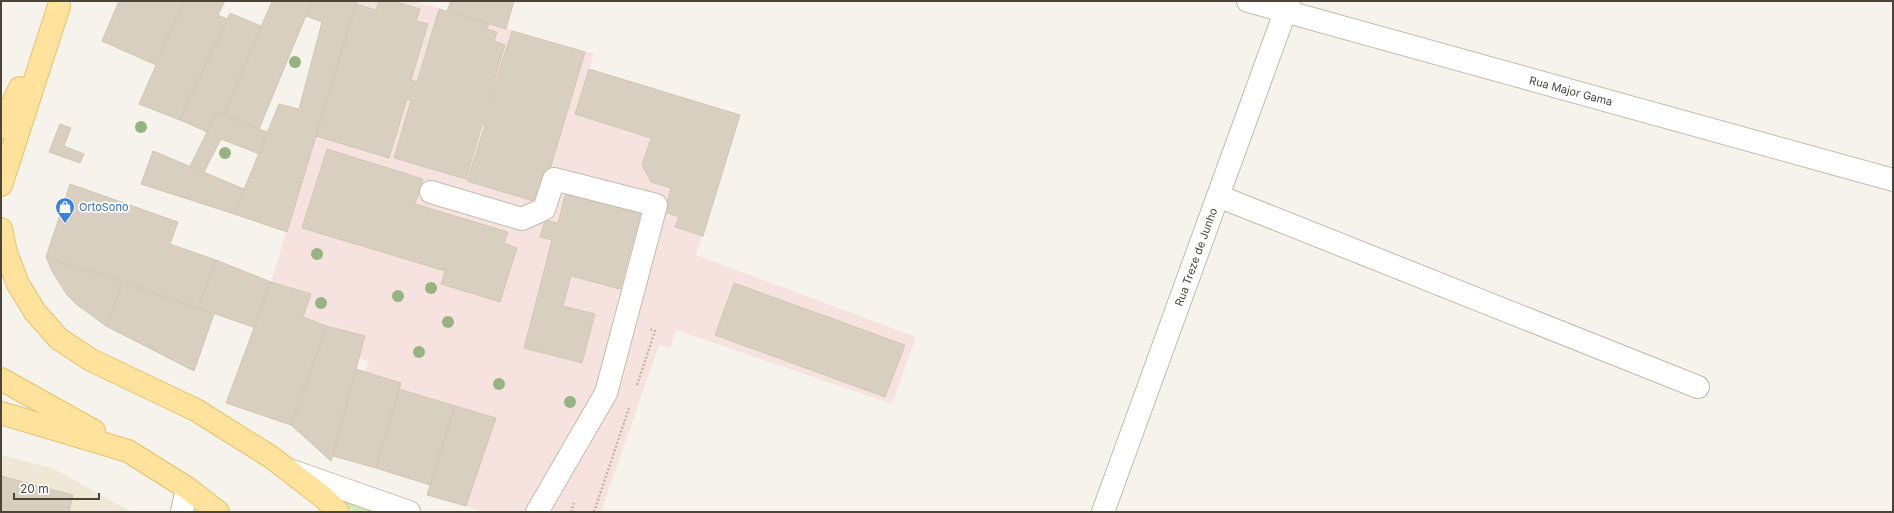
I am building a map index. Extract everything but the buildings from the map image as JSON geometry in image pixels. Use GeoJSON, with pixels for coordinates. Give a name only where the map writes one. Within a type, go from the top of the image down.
{"type":"FeatureCollection","features":[{"type":"Feature","properties":{"kind":"main road"},"geometry":{"type":"LineString","coordinates":[[1,128],[60,3]]}},
{"type":"Feature","properties":{"kind":"main road"},"geometry":{"type":"LineString","coordinates":[[1,185],[60,3]]}},
{"type":"Feature","properties":{"kind":"main road"},"geometry":{"type":"LineString","coordinates":[[1,229],[6,253],[18,284],[35,312],[59,339],[91,360],[196,410],[270,457],[323,497],[338,512]]}},
{"type":"Feature","properties":{"kind":"main road"},"geometry":{"type":"LineString","coordinates":[[1,379],[128,451],[187,488],[218,512]]}},
{"type":"Feature","properties":{"kind":"main road"},"geometry":{"type":"LineString","coordinates":[[1,413],[128,451]]}},
{"type":"Feature","properties":{"kind":"street","name":"Rua Major Gama"},"geometry":{"type":"LineString","coordinates":[[1248,1],[1287,6],[1893,180]]}},
{"type":"Feature","properties":{"kind":"street","name":"Rua Treze de Junho"},"geometry":{"type":"LineString","coordinates":[[1103,512],[1287,6]]}},
{"type":"Feature","properties":{"kind":"street"},"geometry":{"type":"LineString","coordinates":[[431,192],[522,219],[544,209],[554,178],[656,205],[606,393],[537,512]]}},
{"type":"Feature","properties":{"kind":"street"},"geometry":{"type":"LineString","coordinates":[[1218,196],[1698,387]]}},
{"type":"Feature","properties":{"kind":"street"},"geometry":{"type":"LineString","coordinates":[[287,470],[409,512]]}},
{"type":"Feature","properties":{"kind":"street"},"geometry":{"type":"LineString","coordinates":[[182,512],[187,488]]}},
{"type":"Feature","properties":{"kind":"shaded area"},"geometry":{"type":"Polygon","coordinates":[[[357,1],[413,1],[594,54],[589,69],[740,115],[696,255],[916,337],[892,404],[676,330],[670,348],[659,345],[601,512],[483,512],[466,506],[496,418],[399,389],[401,383],[365,372],[369,361],[359,358],[364,336],[303,317],[311,294],[271,282],[357,1]]]}},
{"type":"Feature","properties":{"kind":"shaded area"},"geometry":{"type":"Polygon","coordinates":[[[1,455],[52,468],[132,512],[1,512],[1,455]]]}},
{"type":"Feature","properties":{"kind":"green space"},"geometry":{"type":"Polygon","coordinates":[[[342,498],[380,512],[353,512],[342,498]]]}},
{"type":"Feature","properties":{"kind":"place","name":"OrtoSono"},"geometry":{"type":"Point","coordinates":[65,224]}}]}
